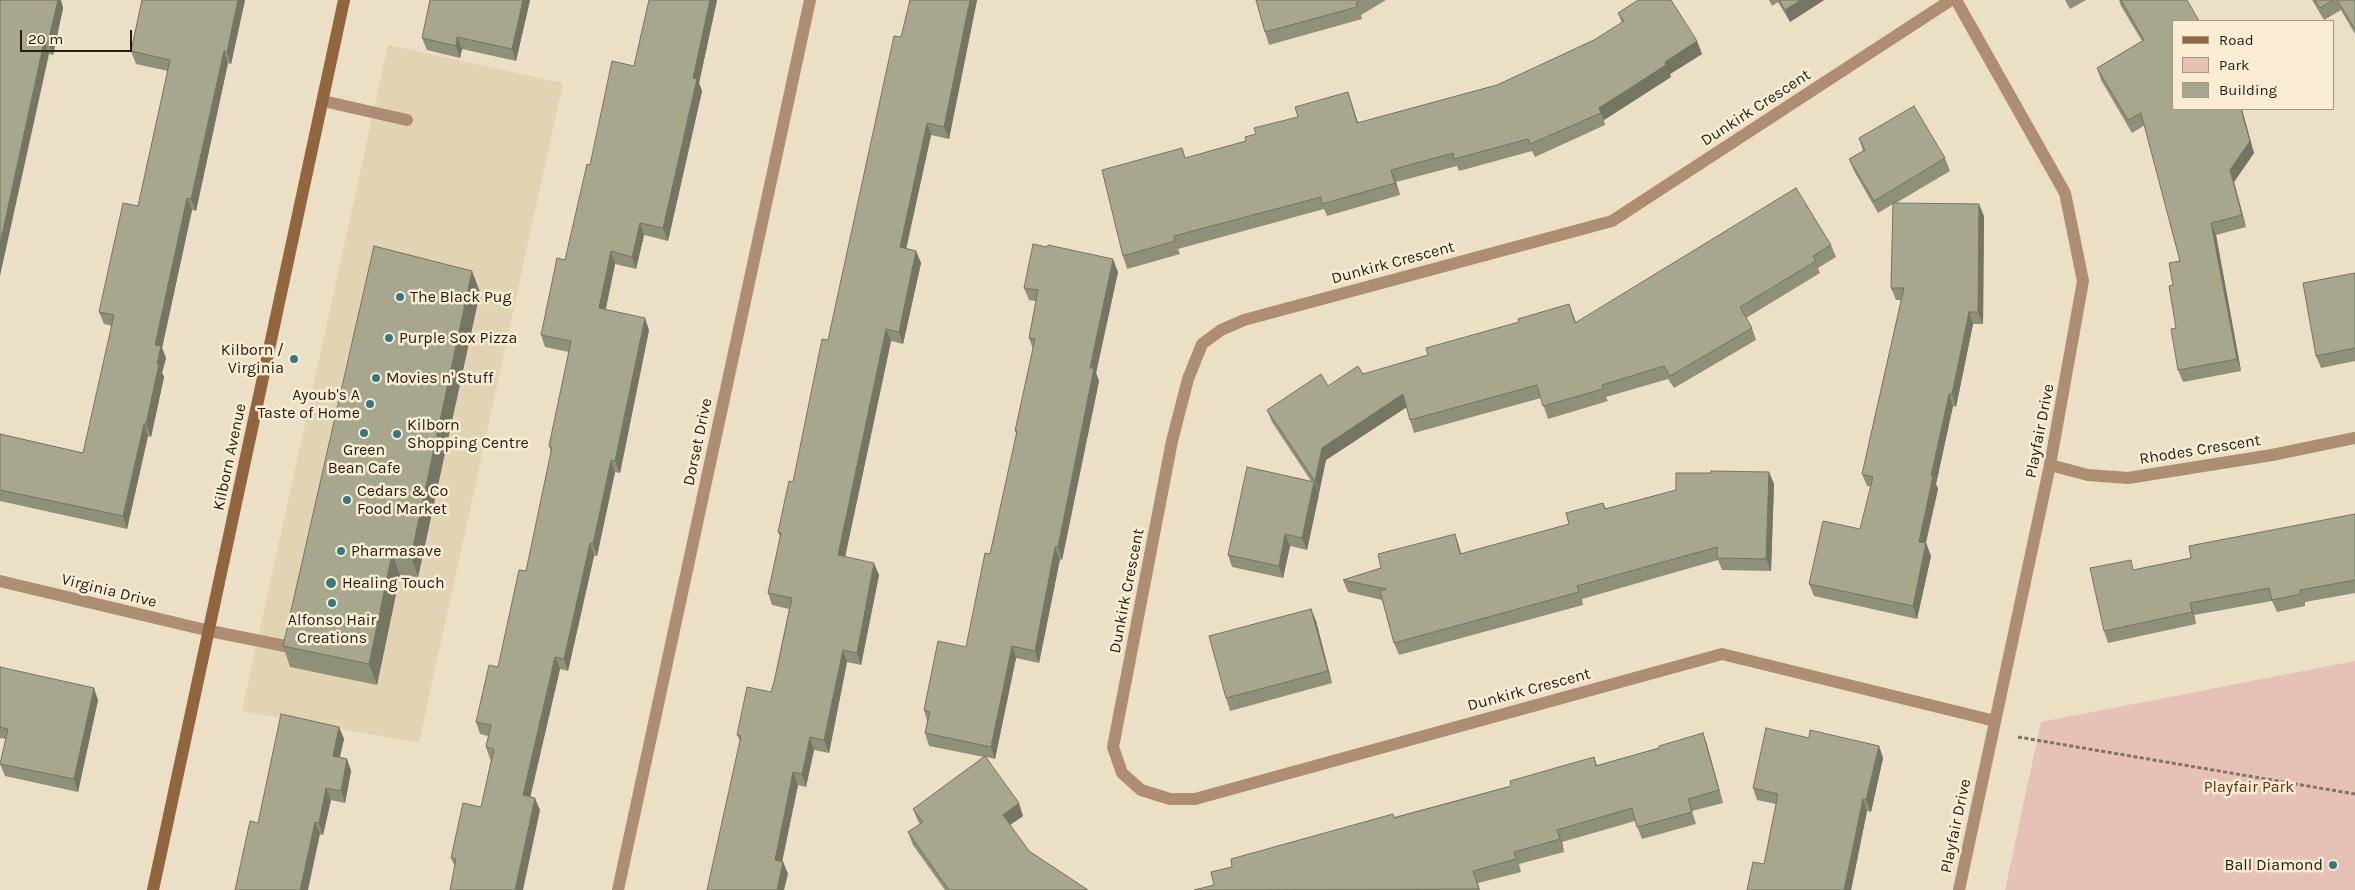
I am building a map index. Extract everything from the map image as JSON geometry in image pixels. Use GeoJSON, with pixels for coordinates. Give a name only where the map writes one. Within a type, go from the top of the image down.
{"type":"FeatureCollection","features":[{"type":"Feature","properties":{"kind":"street","name":"Kilborn Avenue"},"geometry":{"type":"LineString","coordinates":[[153,890],[344,0]]}},
{"type":"Feature","properties":{"kind":"street","name":"Dorset Drive"},"geometry":{"type":"LineString","coordinates":[[618,890],[810,0]]}},
{"type":"Feature","properties":{"kind":"street","name":"Dunkirk Crescent"},"geometry":{"type":"LineString","coordinates":[[1951,0],[1612,222],[1244,320],[1221,330],[1202,344],[1188,379],[1172,441],[1113,747],[1122,773],[1141,790],[1170,799],[1195,798],[1722,654],[1994,727]]}},
{"type":"Feature","properties":{"kind":"street","name":"Playfair Drive"},"geometry":{"type":"LineString","coordinates":[[1956,0],[2066,193],[2083,282],[2050,465],[1959,890]]}},
{"type":"Feature","properties":{"kind":"street"},"geometry":{"type":"LineString","coordinates":[[322,101],[407,120]]}},
{"type":"Feature","properties":{"kind":"street","name":"Rhodes Crescent"},"geometry":{"type":"LineString","coordinates":[[2050,465],[2088,474],[2128,478],[2272,455],[2355,438]]}},
{"type":"Feature","properties":{"kind":"street","name":"Virginia Drive"},"geometry":{"type":"LineString","coordinates":[[0,581],[210,631],[285,646]]}},
{"type":"Feature","properties":{"kind":"path"},"geometry":{"type":"LineString","coordinates":[[1994,727],[2355,794]]}},
{"type":"Feature","properties":{"kind":"shaded area"},"geometry":{"type":"Polygon","coordinates":[[[388,45],[563,83],[419,743],[242,711],[388,45]]]}},
{"type":"Feature","properties":{"kind":"green space","name":"Playfair Park"},"geometry":{"type":"Polygon","coordinates":[[[2355,661],[2355,890],[2005,890],[2041,722],[2355,661]]]}},
{"type":"Feature","properties":{"kind":"building"},"geometry":{"type":"Polygon","coordinates":[[[0,0],[58,0],[48,42],[44,42],[0,244],[0,0]]]}},
{"type":"Feature","properties":{"kind":"building"},"geometry":{"type":"Polygon","coordinates":[[[142,0],[238,0],[227,52],[224,51],[191,199],[187,198],[155,345],[161,346],[157,364],[159,364],[123,516],[0,490],[0,434],[83,453],[114,315],[99,312],[123,203],[138,206],[170,60],[131,51],[142,0]]]}},
{"type":"Feature","properties":{"kind":"building"},"geometry":{"type":"Polygon","coordinates":[[[430,0],[523,0],[512,49],[457,37],[456,46],[422,38],[430,0]]]}},
{"type":"Feature","properties":{"kind":"building"},"geometry":{"type":"Polygon","coordinates":[[[649,0],[710,0],[693,78],[697,79],[663,228],[640,223],[632,257],[611,251],[599,308],[645,318],[615,461],[611,460],[593,544],[590,543],[564,659],[555,657],[523,795],[535,798],[515,890],[450,890],[456,859],[451,858],[463,803],[481,807],[494,749],[486,747],[491,725],[476,722],[489,665],[498,667],[519,570],[526,571],[552,447],[549,446],[571,341],[541,335],[557,258],[565,260],[587,164],[590,165],[612,61],[634,66],[649,0]]]}},
{"type":"Feature","properties":{"kind":"building"},"geometry":{"type":"Polygon","coordinates":[[[910,0],[970,0],[944,127],[927,123],[900,247],[916,251],[899,332],[886,329],[838,555],[874,563],[857,653],[843,650],[824,740],[810,737],[802,774],[793,772],[775,860],[783,862],[777,890],[707,890],[741,736],[737,735],[747,687],[771,692],[774,682],[792,598],[768,593],[781,533],[778,532],[789,481],[793,482],[822,339],[828,340],[894,36],[901,37],[910,0]]]}},
{"type":"Feature","properties":{"kind":"building"},"geometry":{"type":"Polygon","coordinates":[[[1256,0],[1361,0],[1356,3],[1357,7],[1265,32],[1256,0]]]}},
{"type":"Feature","properties":{"kind":"building"},"geometry":{"type":"Polygon","coordinates":[[[1638,0],[1671,0],[1697,41],[1665,62],[1666,65],[1599,108],[1601,113],[1530,144],[1528,139],[1454,159],[1453,153],[1391,170],[1395,183],[1322,204],[1321,197],[1174,236],[1175,241],[1123,256],[1102,170],[1182,148],[1185,158],[1246,141],[1245,137],[1256,134],[1254,128],[1298,117],[1295,107],[1348,92],[1357,123],[1497,85],[1594,40],[1624,21],[1618,13],[1638,0]]]}},
{"type":"Feature","properties":{"kind":"building"},"geometry":{"type":"Polygon","coordinates":[[[1779,0],[1801,0],[1785,10],[1779,0]]]}},
{"type":"Feature","properties":{"kind":"building"},"geometry":{"type":"Polygon","coordinates":[[[2121,0],[2187,0],[2198,20],[2172,20],[2172,110],[2241,110],[2250,141],[2230,170],[2242,215],[2211,223],[2237,359],[2178,370],[2171,329],[2176,328],[2169,286],[2173,285],[2169,263],[2180,261],[2141,113],[2128,120],[2097,68],[2144,40],[2121,0]]]}},
{"type":"Feature","properties":{"kind":"building"},"geometry":{"type":"Polygon","coordinates":[[[2315,0],[2333,0],[2320,8],[2315,0]]]}},
{"type":"Feature","properties":{"kind":"building"},"geometry":{"type":"Polygon","coordinates":[[[2337,0],[2355,0],[2355,29],[2337,0]]]}},
{"type":"Feature","properties":{"kind":"building"},"geometry":{"type":"Polygon","coordinates":[[[1914,106],[1945,158],[1874,201],[1849,159],[1865,150],[1859,138],[1914,106]]]}},
{"type":"Feature","properties":{"kind":"building"},"geometry":{"type":"Polygon","coordinates":[[[1796,188],[1831,245],[1813,256],[1816,261],[1740,307],[1752,328],[1670,376],[1664,366],[1602,385],[1603,389],[1543,406],[1537,385],[1410,420],[1403,394],[1322,448],[1315,481],[1267,410],[1321,374],[1328,386],[1358,366],[1363,374],[1428,355],[1426,348],[1519,322],[1518,319],[1569,304],[1575,323],[1796,188]]]}},
{"type":"Feature","properties":{"kind":"building"},"geometry":{"type":"Polygon","coordinates":[[[1893,203],[1979,204],[1978,312],[1969,312],[1952,394],[1949,394],[1919,542],[1926,543],[1913,606],[1809,584],[1823,521],[1860,529],[1873,477],[1862,474],[1904,288],[1891,288],[1893,203]]]}},
{"type":"Feature","properties":{"kind":"building"},"geometry":{"type":"Polygon","coordinates":[[[1033,244],[1047,247],[1048,245],[1113,259],[1090,368],[1094,368],[1058,547],[1055,547],[1035,651],[1012,646],[991,747],[925,733],[930,712],[924,710],[938,641],[966,647],[985,553],[990,554],[1035,339],[1029,338],[1038,290],[1024,288],[1033,244]]]}},
{"type":"Feature","properties":{"kind":"building","name":"Kilborn Shopping Centre"},"geometry":{"type":"Polygon","coordinates":[[[374,246],[472,271],[411,556],[392,554],[369,664],[283,646],[374,246]]]}},
{"type":"Feature","properties":{"kind":"building"},"geometry":{"type":"Polygon","coordinates":[[[2355,273],[2355,348],[2316,356],[2303,283],[2355,273]]]}},
{"type":"Feature","properties":{"kind":"building"},"geometry":{"type":"Polygon","coordinates":[[[1247,467],[1314,482],[1302,538],[1285,534],[1279,566],[1228,555],[1247,467]]]}},
{"type":"Feature","properties":{"kind":"building"},"geometry":{"type":"Polygon","coordinates":[[[1711,471],[1769,472],[1766,559],[1717,558],[1717,547],[1577,586],[1579,592],[1394,643],[1380,591],[1386,589],[1343,580],[1381,568],[1378,554],[1455,534],[1460,554],[1569,524],[1566,513],[1603,503],[1605,509],[1676,490],[1676,473],[1711,473],[1711,471]]]}},
{"type":"Feature","properties":{"kind":"building"},"geometry":{"type":"Polygon","coordinates":[[[2355,514],[2355,580],[2300,590],[2301,594],[2272,600],[2269,588],[2190,603],[2192,612],[2104,631],[2090,568],[2131,560],[2133,570],[2191,558],[2189,546],[2355,514]]]}},
{"type":"Feature","properties":{"kind":"building"},"geometry":{"type":"Polygon","coordinates":[[[1311,609],[1328,671],[1226,698],[1209,636],[1311,609]]]}},
{"type":"Feature","properties":{"kind":"building"},"geometry":{"type":"Polygon","coordinates":[[[0,667],[94,688],[74,779],[0,764],[8,729],[0,727],[0,667]]]}},
{"type":"Feature","properties":{"kind":"building"},"geometry":{"type":"Polygon","coordinates":[[[281,714],[339,727],[333,756],[347,759],[341,791],[326,788],[319,823],[315,822],[300,890],[235,890],[250,821],[258,823],[281,714]]]}},
{"type":"Feature","properties":{"kind":"building"},"geometry":{"type":"Polygon","coordinates":[[[1766,728],[1809,738],[1810,730],[1879,746],[1866,800],[1863,799],[1844,890],[1747,890],[1753,862],[1764,864],[1778,794],[1753,788],[1766,728]]]}},
{"type":"Feature","properties":{"kind":"building"},"geometry":{"type":"Polygon","coordinates":[[[1703,733],[1719,790],[1688,799],[1692,812],[1637,827],[1632,808],[1557,830],[1560,839],[1514,852],[1516,859],[1473,871],[1479,889],[1194,890],[1214,885],[1211,872],[1232,867],[1231,859],[1393,814],[1394,818],[1511,786],[1510,781],[1594,757],[1596,766],[1703,733]]]}},
{"type":"Feature","properties":{"kind":"building"},"geometry":{"type":"Polygon","coordinates":[[[985,756],[1019,803],[1003,815],[1029,851],[1088,890],[949,890],[908,832],[923,822],[913,809],[985,756]]]}},
{"type":"Feature","properties":{"kind":"place","name":"The Black Pug"},"geometry":{"type":"Point","coordinates":[400,297]}},
{"type":"Feature","properties":{"kind":"place","name":"Purple Sox Pizza"},"geometry":{"type":"Point","coordinates":[389,338]}},
{"type":"Feature","properties":{"kind":"place","name":"Kilborn / Virginia"},"geometry":{"type":"Point","coordinates":[294,359]}},
{"type":"Feature","properties":{"kind":"place","name":"Movies n' Stuff"},"geometry":{"type":"Point","coordinates":[376,378]}},
{"type":"Feature","properties":{"kind":"place","name":"Ayoub's A Taste of Home"},"geometry":{"type":"Point","coordinates":[370,404]}},
{"type":"Feature","properties":{"kind":"place","name":"Green Bean Cafe"},"geometry":{"type":"Point","coordinates":[364,433]}},
{"type":"Feature","properties":{"kind":"place","name":"Kilborn Shopping Centre"},"geometry":{"type":"Point","coordinates":[397,434]}},
{"type":"Feature","properties":{"kind":"place","name":"Cedars & Co Food Market"},"geometry":{"type":"Point","coordinates":[347,500]}},
{"type":"Feature","properties":{"kind":"place","name":"Pharmasave"},"geometry":{"type":"Point","coordinates":[341,551]}},
{"type":"Feature","properties":{"kind":"place","name":"Healing Touch"},"geometry":{"type":"Point","coordinates":[331,583]}},
{"type":"Feature","properties":{"kind":"place","name":"Alfonso Hair Creations"},"geometry":{"type":"Point","coordinates":[332,603]}},
{"type":"Feature","properties":{"kind":"place","name":"Ball Diamond"},"geometry":{"type":"Point","coordinates":[2333,865]}}]}
